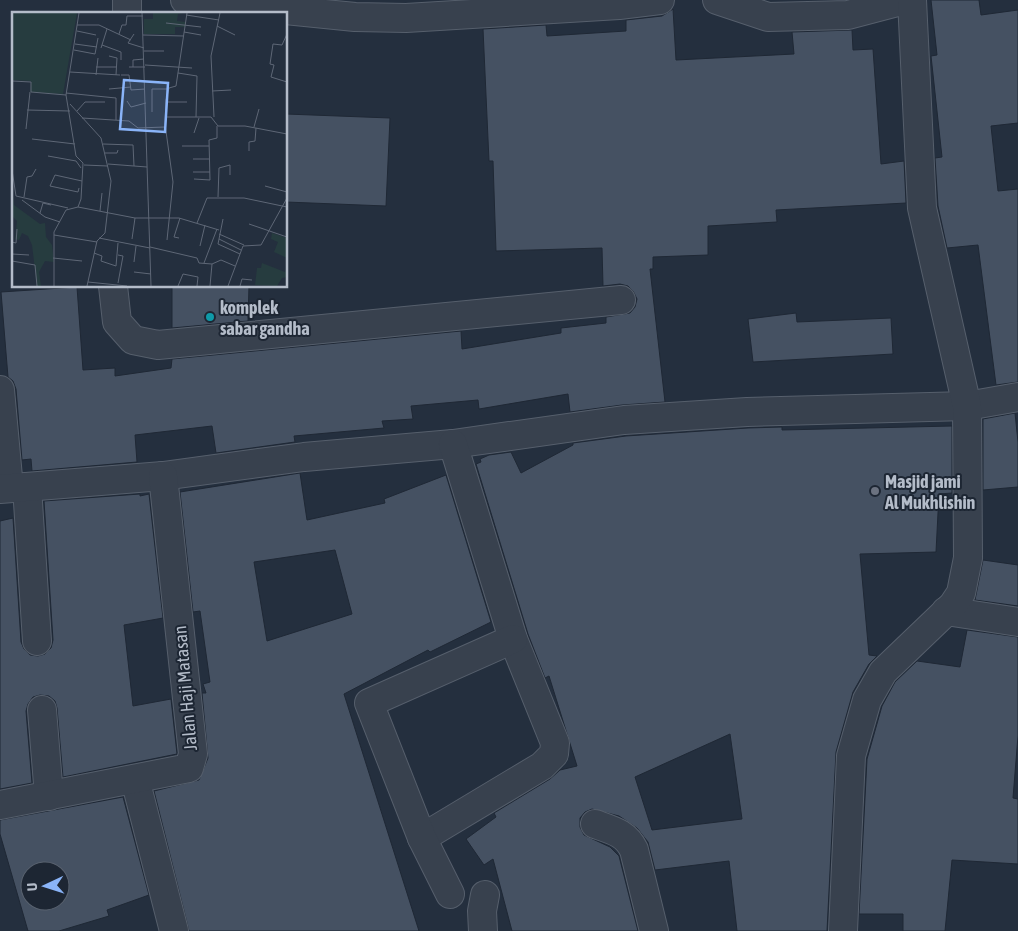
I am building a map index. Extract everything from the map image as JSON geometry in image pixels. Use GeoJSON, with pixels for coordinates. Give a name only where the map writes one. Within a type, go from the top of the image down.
{"type":"FeatureCollection","features":[{"type":"Feature","properties":{"kind":"street"},"geometry":{"type":"LineString","coordinates":[[185,0],[355,18],[388,9],[619,5],[660,0]]}},
{"type":"Feature","properties":{"kind":"street"},"geometry":{"type":"LineString","coordinates":[[717,0],[768,17],[848,15],[905,0]]}},
{"type":"Feature","properties":{"kind":"street"},"geometry":{"type":"LineString","coordinates":[[843,931],[851,756],[866,700],[883,672],[946,611],[961,593],[968,558],[967,406],[922,208],[912,0]]}},
{"type":"Feature","properties":{"kind":"street"},"geometry":{"type":"LineString","coordinates":[[113,288],[117,322],[133,340],[158,345],[621,300]]}},
{"type":"Feature","properties":{"kind":"street"},"geometry":{"type":"LineString","coordinates":[[0,390],[12,488],[37,641]]}},
{"type":"Feature","properties":{"kind":"street"},"geometry":{"type":"LineString","coordinates":[[12,488],[163,476],[304,457],[453,444],[624,420],[747,412],[967,406],[1018,397]]}},
{"type":"Feature","properties":{"kind":"street"},"geometry":{"type":"LineString","coordinates":[[422,838],[542,766],[554,754],[555,743],[513,639],[453,444]]}},
{"type":"Feature","properties":{"kind":"street","name":"Jalan Haji Matasan"},"geometry":{"type":"LineString","coordinates":[[0,805],[189,768],[193,754],[163,476]]}},
{"type":"Feature","properties":{"kind":"street"},"geometry":{"type":"LineString","coordinates":[[946,611],[1018,622]]}},
{"type":"Feature","properties":{"kind":"street"},"geometry":{"type":"LineString","coordinates":[[450,894],[422,838],[369,703],[513,639]]}},
{"type":"Feature","properties":{"kind":"street"},"geometry":{"type":"LineString","coordinates":[[42,710],[49,796]]}},
{"type":"Feature","properties":{"kind":"street"},"geometry":{"type":"LineString","coordinates":[[135,779],[174,931]]}},
{"type":"Feature","properties":{"kind":"street"},"geometry":{"type":"LineString","coordinates":[[595,824],[621,833],[629,840],[634,850],[654,931]]}},
{"type":"Feature","properties":{"kind":"street"},"geometry":{"type":"LineString","coordinates":[[483,931],[482,911],[485,895]]}},
{"type":"Feature","properties":{"kind":"building"},"geometry":{"type":"Polygon","coordinates":[[[931,0],[979,0],[981,15],[1018,10],[1018,123],[991,126],[998,191],[1018,189],[1018,382],[996,385],[978,245],[947,248],[938,206],[935,158],[942,157],[931,56],[937,55],[931,0]]]}},
{"type":"Feature","properties":{"kind":"building"},"geometry":{"type":"Polygon","coordinates":[[[673,9],[676,60],[794,54],[792,32],[852,30],[853,50],[873,49],[881,164],[904,161],[906,203],[776,210],[777,222],[708,226],[708,255],[653,257],[653,269],[650,269],[665,402],[622,405],[570,412],[568,394],[479,409],[478,400],[411,406],[413,419],[382,421],[384,428],[294,436],[295,442],[216,453],[212,426],[135,435],[137,462],[32,471],[31,459],[22,460],[16,389],[13,381],[8,377],[1,292],[77,288],[83,370],[115,368],[115,376],[171,368],[172,359],[461,331],[462,349],[561,333],[561,328],[606,323],[606,317],[630,313],[635,307],[637,299],[628,286],[620,284],[603,286],[602,248],[496,251],[493,161],[489,161],[483,29],[546,25],[547,36],[626,31],[626,20],[662,16],[673,9]]]}},
{"type":"Feature","properties":{"kind":"building"},"geometry":{"type":"Polygon","coordinates":[[[288,114],[390,118],[386,206],[288,202],[288,114]]]}},
{"type":"Feature","properties":{"kind":"building","name":"komplek sabar gandha"},"geometry":{"type":"Polygon","coordinates":[[[172,288],[249,288],[248,321],[172,328],[172,288]]]}},
{"type":"Feature","properties":{"kind":"building"},"geometry":{"type":"Polygon","coordinates":[[[796,313],[797,322],[891,318],[893,354],[753,362],[748,319],[796,313]]]}},
{"type":"Feature","properties":{"kind":"building"},"geometry":{"type":"Polygon","coordinates":[[[1015,413],[1018,442],[1018,487],[983,490],[983,419],[1015,413]]]}},
{"type":"Feature","properties":{"kind":"building"},"geometry":{"type":"Polygon","coordinates":[[[952,426],[952,493],[939,494],[936,552],[860,554],[869,655],[877,656],[869,664],[853,692],[836,752],[827,931],[737,931],[729,861],[655,870],[648,842],[637,828],[619,816],[592,809],[585,812],[580,818],[580,827],[584,835],[610,847],[619,856],[638,931],[512,931],[493,859],[484,865],[466,839],[496,817],[494,813],[550,779],[560,770],[577,766],[549,676],[545,678],[528,634],[476,464],[481,462],[480,459],[489,455],[511,452],[521,473],[573,445],[573,443],[626,436],[748,428],[782,427],[782,430],[952,426]],[[730,734],[635,777],[652,830],[742,819],[730,734]]]}},
{"type":"Feature","properties":{"kind":"building"},"geometry":{"type":"Polygon","coordinates":[[[300,473],[307,520],[385,503],[384,499],[446,475],[491,622],[430,652],[428,650],[344,694],[419,931],[189,931],[154,791],[199,780],[208,758],[202,693],[206,693],[203,684],[210,682],[200,611],[193,612],[180,492],[300,473]],[[335,550],[254,562],[267,641],[352,614],[335,550]]]}},
{"type":"Feature","properties":{"kind":"building"},"geometry":{"type":"Polygon","coordinates":[[[140,494],[140,496],[149,494],[163,618],[124,625],[133,706],[171,699],[177,754],[63,777],[57,708],[55,701],[49,696],[40,695],[33,697],[26,711],[32,783],[0,789],[0,521],[13,518],[21,642],[24,649],[30,655],[38,656],[45,654],[51,648],[53,640],[44,501],[140,494]]]}},
{"type":"Feature","properties":{"kind":"building"},"geometry":{"type":"Polygon","coordinates":[[[983,560],[1018,565],[1018,606],[975,600],[983,560]]]}},
{"type":"Feature","properties":{"kind":"building"},"geometry":{"type":"Polygon","coordinates":[[[967,630],[1018,637],[1018,736],[1013,798],[1018,799],[1018,864],[952,860],[945,931],[903,931],[903,914],[859,914],[867,759],[882,706],[895,682],[917,661],[960,667],[967,630]]]}},
{"type":"Feature","properties":{"kind":"building"},"geometry":{"type":"Polygon","coordinates":[[[123,797],[149,895],[107,910],[109,916],[59,931],[28,931],[22,911],[70,911],[70,861],[20,861],[20,903],[0,834],[0,820],[123,797]]]}},
{"type":"Feature","properties":{"kind":"place","name":"komplek sabar gandha"},"geometry":{"type":"Point","coordinates":[210,317]}},
{"type":"Feature","properties":{"kind":"place","name":"Masjid jami Al Mukhlishin"},"geometry":{"type":"Point","coordinates":[875,491]}}]}
